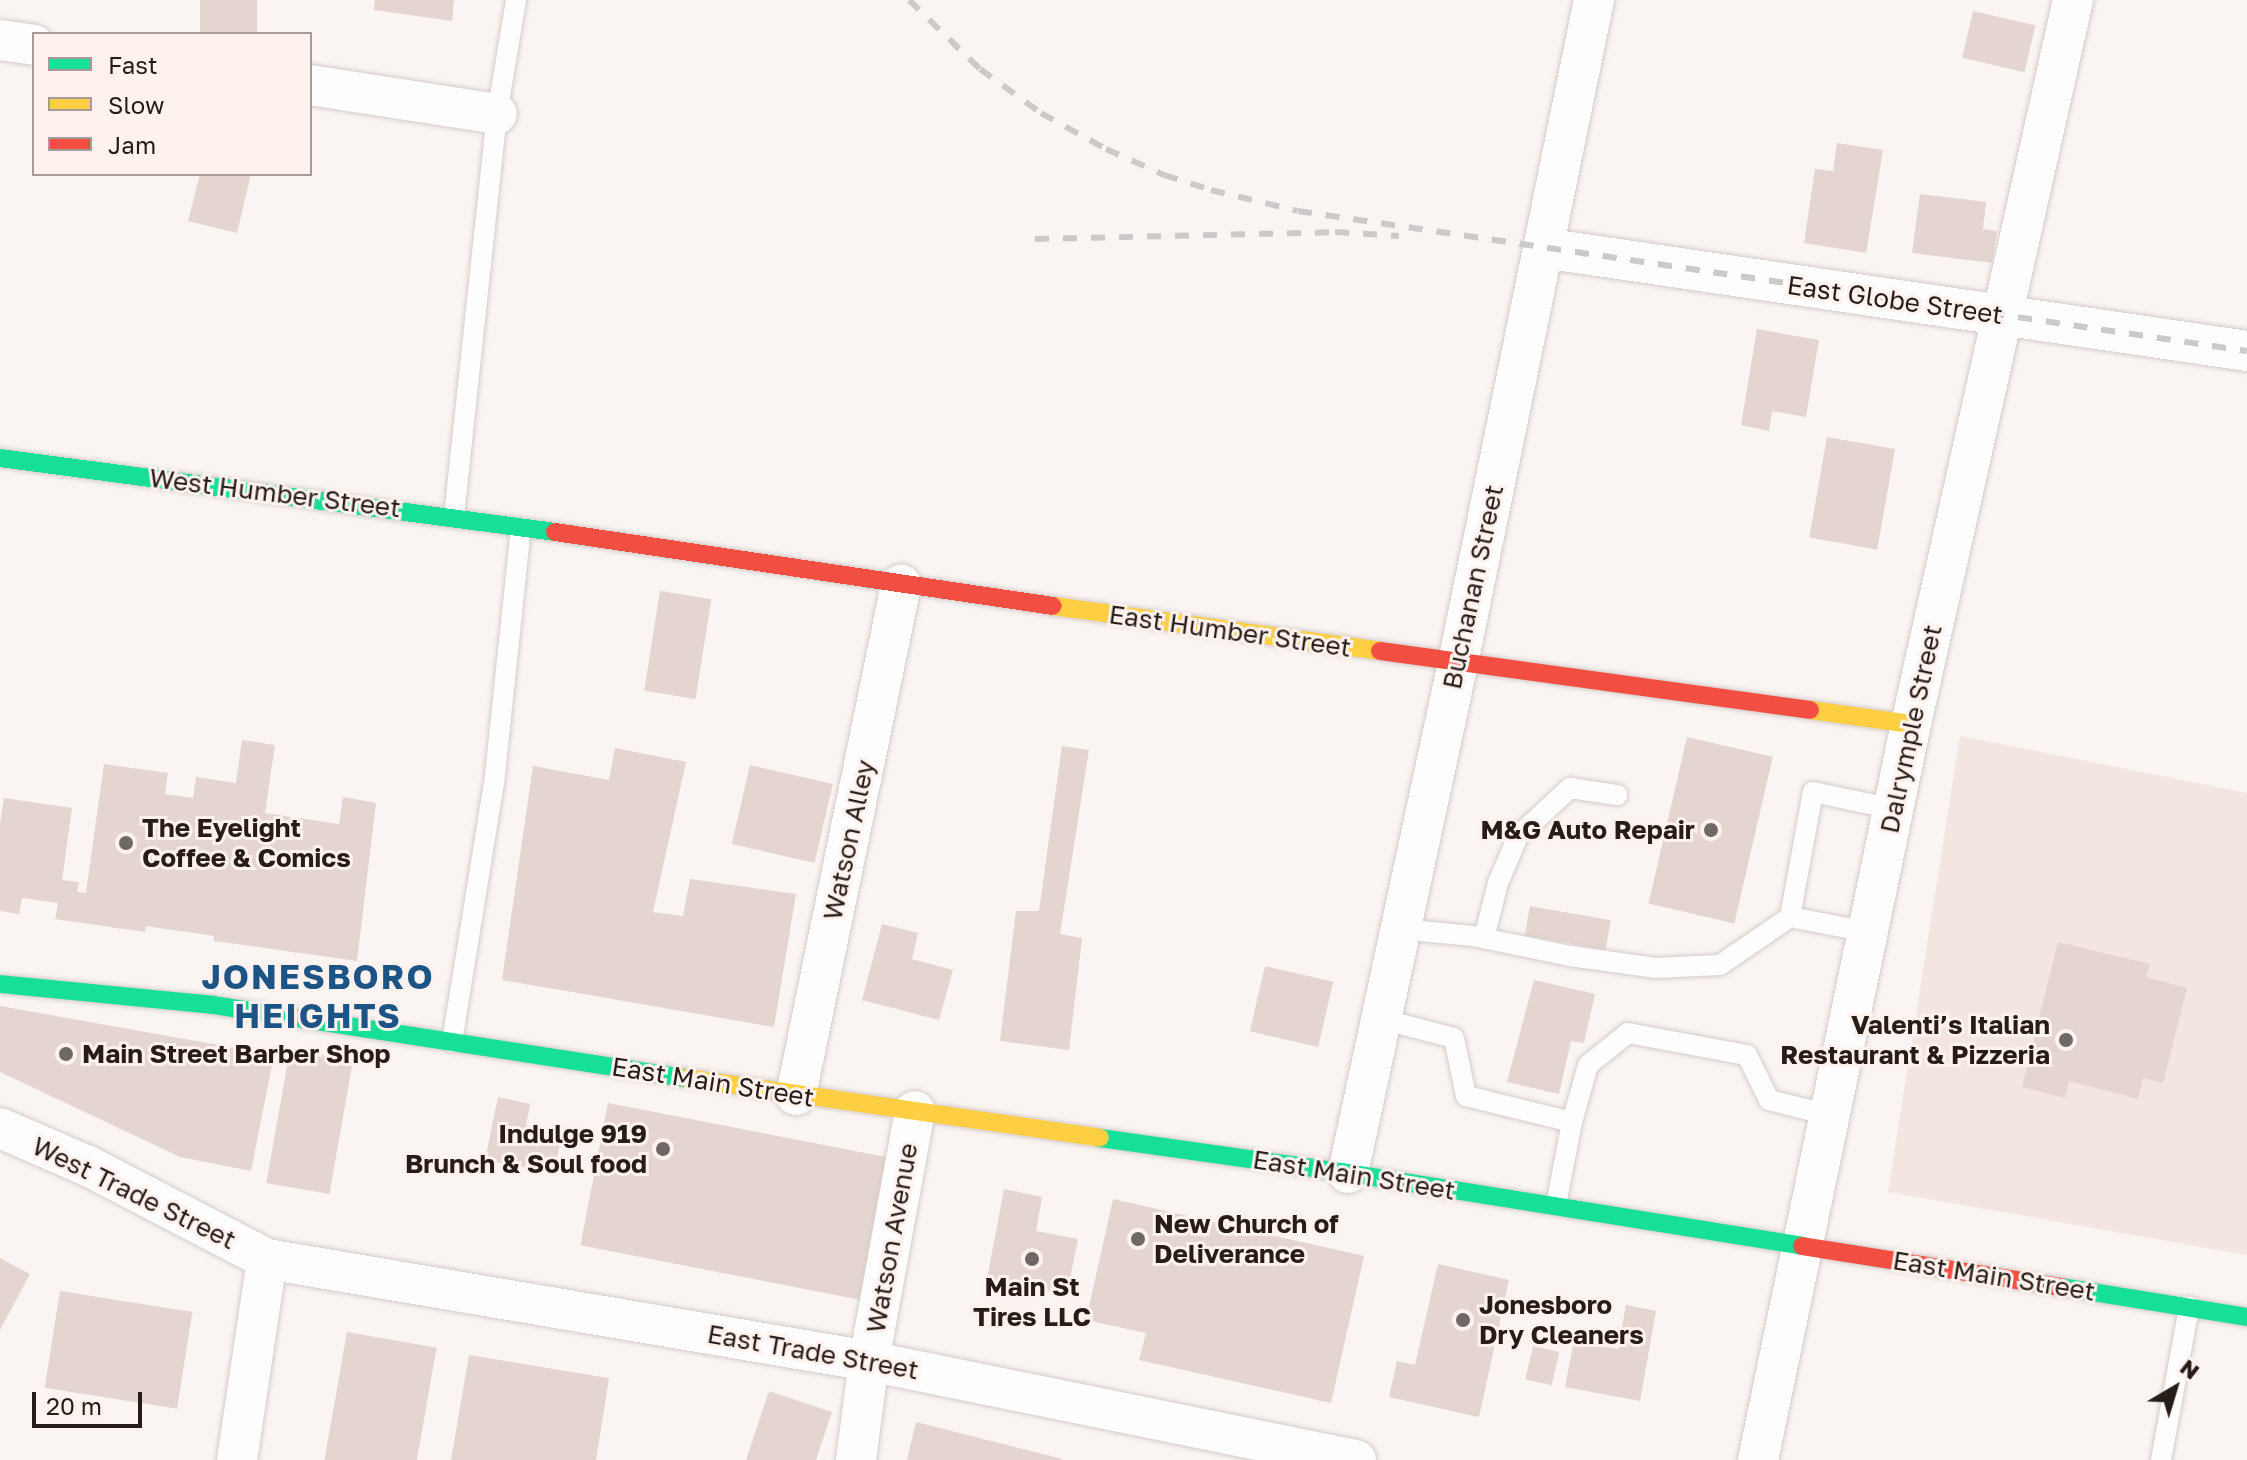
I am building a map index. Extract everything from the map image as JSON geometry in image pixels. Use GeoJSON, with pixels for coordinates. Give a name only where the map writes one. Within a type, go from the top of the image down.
{"type":"FeatureCollection","features":[{"type":"Feature","properties":{"kind":"main road","name":"West Humber Street"},"geometry":{"type":"LineString","coordinates":[[0,458],[454,516],[550,532]]}},
{"type":"Feature","properties":{"kind":"main road","name":"East Humber Street"},"geometry":{"type":"LineString","coordinates":[[550,532],[901,585],[1911,724]]}},
{"type":"Feature","properties":{"kind":"main road","name":"East Main Street"},"geometry":{"type":"LineString","coordinates":[[0,984],[213,1005],[796,1095],[1348,1173],[2247,1317]]}},
{"type":"Feature","properties":{"kind":"street","name":"Buchanan Street"},"geometry":{"type":"LineString","coordinates":[[1348,1173],[1458,663],[1594,0]]}},
{"type":"Feature","properties":{"kind":"street","name":"Dalrymple Street"},"geometry":{"type":"LineString","coordinates":[[1758,1460],[1911,724],[2073,0]]}},
{"type":"Feature","properties":{"kind":"street"},"geometry":{"type":"LineString","coordinates":[[0,40],[32,45]]}},
{"type":"Feature","properties":{"kind":"street"},"geometry":{"type":"LineString","coordinates":[[312,85],[497,114]]}},
{"type":"Feature","properties":{"kind":"street","name":"East Globe Street"},"geometry":{"type":"LineString","coordinates":[[1543,248],[2247,351]]}},
{"type":"Feature","properties":{"kind":"street","name":"Watson Alley"},"geometry":{"type":"LineString","coordinates":[[796,1095],[901,585]]}},
{"type":"Feature","properties":{"kind":"street","name":"Watson Avenue"},"geometry":{"type":"LineString","coordinates":[[856,1460],[869,1361],[915,1111]]}},
{"type":"Feature","properties":{"kind":"street","name":"West Trade Street"},"geometry":{"type":"LineString","coordinates":[[0,1128],[88,1166],[267,1259]]}},
{"type":"Feature","properties":{"kind":"street"},"geometry":{"type":"LineString","coordinates":[[237,1460],[267,1259]]}},
{"type":"Feature","properties":{"kind":"street","name":"East Trade Street"},"geometry":{"type":"LineString","coordinates":[[267,1259],[869,1361],[1356,1460]]}},
{"type":"Feature","properties":{"kind":"lane"},"geometry":{"type":"LineString","coordinates":[[454,516],[497,114],[516,0]]}},
{"type":"Feature","properties":{"kind":"lane"},"geometry":{"type":"LineString","coordinates":[[456,1043],[494,784],[521,528]]}},
{"type":"Feature","properties":{"kind":"lane"},"geometry":{"type":"LineString","coordinates":[[1484,938],[1498,883],[1518,836],[1570,788],[1617,795]]}},
{"type":"Feature","properties":{"kind":"lane"},"geometry":{"type":"LineString","coordinates":[[1400,929],[1484,938],[1570,956],[1655,968],[1720,965],[1790,917],[1813,792],[1894,809]]}},
{"type":"Feature","properties":{"kind":"lane"},"geometry":{"type":"LineString","coordinates":[[1790,917],[1868,932]]}},
{"type":"Feature","properties":{"kind":"lane"},"geometry":{"type":"LineString","coordinates":[[1381,1019],[1454,1038],[1466,1096],[1572,1122]]}},
{"type":"Feature","properties":{"kind":"lane"},"geometry":{"type":"LineString","coordinates":[[1556,1205],[1572,1122],[1588,1065],[1628,1033],[1747,1055],[1769,1100],[1829,1115]]}},
{"type":"Feature","properties":{"kind":"lane"},"geometry":{"type":"LineString","coordinates":[[2161,1460],[2189,1307]]}},
{"type":"Feature","properties":{"kind":"shaded area"},"geometry":{"type":"Polygon","coordinates":[[[1960,736],[2247,793],[2247,1255],[1888,1192],[1960,736]]]}},
{"type":"Feature","properties":{"kind":"building"},"geometry":{"type":"Polygon","coordinates":[[[200,0],[257,0],[257,32],[200,32],[200,0]]]}},
{"type":"Feature","properties":{"kind":"building"},"geometry":{"type":"Polygon","coordinates":[[[375,0],[454,0],[452,21],[374,10],[375,0]]]}},
{"type":"Feature","properties":{"kind":"building"},"geometry":{"type":"Polygon","coordinates":[[[1973,11],[2035,25],[2025,72],[1962,58],[1973,11]]]}},
{"type":"Feature","properties":{"kind":"building"},"geometry":{"type":"Polygon","coordinates":[[[1837,143],[1883,150],[1866,253],[1804,243],[1815,169],[1833,171],[1837,143]]]}},
{"type":"Feature","properties":{"kind":"building"},"geometry":{"type":"Polygon","coordinates":[[[199,176],[251,176],[237,233],[188,221],[199,176]]]}},
{"type":"Feature","properties":{"kind":"building"},"geometry":{"type":"Polygon","coordinates":[[[1920,194],[1986,202],[1983,229],[1997,231],[1992,263],[1912,253],[1920,194]]]}},
{"type":"Feature","properties":{"kind":"building"},"geometry":{"type":"Polygon","coordinates":[[[1757,329],[1819,340],[1806,417],[1772,411],[1769,431],[1741,425],[1757,329]]]}},
{"type":"Feature","properties":{"kind":"building"},"geometry":{"type":"Polygon","coordinates":[[[1827,437],[1895,449],[1877,549],[1809,537],[1827,437]]]}},
{"type":"Feature","properties":{"kind":"building"},"geometry":{"type":"Polygon","coordinates":[[[660,591],[711,599],[696,699],[644,691],[660,591]]]}},
{"type":"Feature","properties":{"kind":"building","name":"M&G Auto Repair"},"geometry":{"type":"Polygon","coordinates":[[[1687,737],[1773,757],[1734,923],[1649,904],[1687,737]]]}},
{"type":"Feature","properties":{"kind":"building"},"geometry":{"type":"Polygon","coordinates":[[[242,740],[275,745],[265,813],[339,824],[343,797],[376,803],[357,961],[214,941],[214,936],[146,926],[145,932],[55,919],[58,903],[22,898],[19,914],[0,911],[0,824],[4,798],[72,808],[62,880],[79,882],[77,892],[86,893],[104,764],[168,773],[165,794],[193,798],[196,777],[236,783],[242,740]]]}},
{"type":"Feature","properties":{"kind":"building"},"geometry":{"type":"Polygon","coordinates":[[[1062,746],[1089,750],[1060,934],[1082,938],[1069,1050],[1000,1041],[1016,911],[1039,911],[1062,746]]]}},
{"type":"Feature","properties":{"kind":"building"},"geometry":{"type":"Polygon","coordinates":[[[615,748],[686,762],[653,912],[683,916],[690,879],[796,894],[774,1027],[502,980],[533,766],[609,780],[615,748]]]}},
{"type":"Feature","properties":{"kind":"building"},"geometry":{"type":"Polygon","coordinates":[[[750,765],[833,784],[815,863],[732,844],[750,765]]]}},
{"type":"Feature","properties":{"kind":"building"},"geometry":{"type":"Polygon","coordinates":[[[1530,906],[1611,920],[1606,950],[1525,936],[1530,906]]]}},
{"type":"Feature","properties":{"kind":"building"},"geometry":{"type":"Polygon","coordinates":[[[882,924],[918,933],[912,959],[953,970],[939,1020],[862,1000],[882,924]]]}},
{"type":"Feature","properties":{"kind":"building"},"geometry":{"type":"Polygon","coordinates":[[[2058,942],[2150,964],[2146,977],[2187,988],[2163,1083],[2143,1078],[2138,1099],[2069,1081],[2065,1098],[2022,1087],[2058,942]]]}},
{"type":"Feature","properties":{"kind":"building"},"geometry":{"type":"Polygon","coordinates":[[[1265,966],[1333,982],[1318,1047],[1250,1031],[1265,966]]]}},
{"type":"Feature","properties":{"kind":"building"},"geometry":{"type":"Polygon","coordinates":[[[1534,980],[1595,994],[1584,1043],[1571,1041],[1559,1094],[1507,1082],[1534,980]]]}},
{"type":"Feature","properties":{"kind":"building"},"geometry":{"type":"Polygon","coordinates":[[[0,1006],[274,1055],[251,1171],[180,1157],[0,1072],[0,1006]]]}},
{"type":"Feature","properties":{"kind":"building"},"geometry":{"type":"Polygon","coordinates":[[[290,1049],[353,1060],[329,1194],[266,1183],[290,1049]]]}},
{"type":"Feature","properties":{"kind":"building"},"geometry":{"type":"Polygon","coordinates":[[[498,1097],[530,1104],[526,1125],[562,1133],[554,1173],[485,1160],[498,1097]]]}},
{"type":"Feature","properties":{"kind":"building"},"geometry":{"type":"Polygon","coordinates":[[[608,1103],[893,1158],[865,1301],[580,1245],[608,1103]]]}},
{"type":"Feature","properties":{"kind":"building","name":"Main St Tires LLC"},"geometry":{"type":"Polygon","coordinates":[[[1004,1189],[1042,1197],[1036,1231],[1078,1239],[1067,1294],[987,1279],[1004,1189]]]}},
{"type":"Feature","properties":{"kind":"building"},"geometry":{"type":"Polygon","coordinates":[[[1113,1199],[1364,1256],[1331,1403],[1139,1360],[1146,1333],[1086,1320],[1113,1199]]]}},
{"type":"Feature","properties":{"kind":"building"},"geometry":{"type":"Polygon","coordinates":[[[0,1258],[30,1274],[0,1330],[0,1258]]]}},
{"type":"Feature","properties":{"kind":"building","name":"Jonesboro Dry Cleaners"},"geometry":{"type":"Polygon","coordinates":[[[1438,1264],[1509,1280],[1479,1417],[1389,1397],[1397,1361],[1415,1365],[1438,1264]]]}},
{"type":"Feature","properties":{"kind":"building"},"geometry":{"type":"Polygon","coordinates":[[[60,1291],[192,1312],[177,1409],[45,1388],[60,1291]]]}},
{"type":"Feature","properties":{"kind":"building"},"geometry":{"type":"Polygon","coordinates":[[[1626,1305],[1656,1311],[1640,1401],[1565,1387],[1574,1340],[1618,1349],[1626,1305]]]}},
{"type":"Feature","properties":{"kind":"building"},"geometry":{"type":"Polygon","coordinates":[[[347,1332],[437,1348],[417,1460],[324,1460],[347,1332]]]}},
{"type":"Feature","properties":{"kind":"building"},"geometry":{"type":"Polygon","coordinates":[[[1533,1346],[1559,1352],[1552,1385],[1525,1379],[1533,1346]]]}},
{"type":"Feature","properties":{"kind":"building"},"geometry":{"type":"Polygon","coordinates":[[[469,1355],[609,1378],[596,1460],[451,1460],[469,1355]]]}},
{"type":"Feature","properties":{"kind":"building"},"geometry":{"type":"Polygon","coordinates":[[[769,1391],[832,1412],[816,1460],[746,1460],[769,1391]]]}},
{"type":"Feature","properties":{"kind":"building"},"geometry":{"type":"Polygon","coordinates":[[[916,1422],[1062,1459],[1062,1460],[907,1460],[916,1422]]]}},
{"type":"Feature","properties":{"kind":"railway"},"geometry":{"type":"LineString","coordinates":[[909,0],[980,69],[1041,113],[1106,149],[1164,175],[1211,190],[1298,211],[2247,351]]}},
{"type":"Feature","properties":{"kind":"railway"},"geometry":{"type":"LineString","coordinates":[[1035,239],[1335,232],[1399,236]]}},
{"type":"Feature","properties":{"kind":"traffic: fast"},"geometry":{"type":"LineString","coordinates":[[0,458],[555,532]]}},
{"type":"Feature","properties":{"kind":"traffic: fast"},"geometry":{"type":"LineString","coordinates":[[0,984],[213,1005],[686,1078]]}},
{"type":"Feature","properties":{"kind":"traffic: fast"},"geometry":{"type":"LineString","coordinates":[[1100,1138],[1348,1173],[1802,1246]]}},
{"type":"Feature","properties":{"kind":"traffic: fast"},"geometry":{"type":"LineString","coordinates":[[2062,1287],[2247,1317]]}},
{"type":"Feature","properties":{"kind":"traffic: slow"},"geometry":{"type":"LineString","coordinates":[[1053,606],[1380,651]]}},
{"type":"Feature","properties":{"kind":"traffic: slow"},"geometry":{"type":"LineString","coordinates":[[1810,710],[1911,724]]}},
{"type":"Feature","properties":{"kind":"traffic: slow"},"geometry":{"type":"LineString","coordinates":[[686,1078],[1100,1138]]}},
{"type":"Feature","properties":{"kind":"traffic: jam"},"geometry":{"type":"LineString","coordinates":[[555,532],[1053,606]]}},
{"type":"Feature","properties":{"kind":"traffic: jam"},"geometry":{"type":"LineString","coordinates":[[1380,651],[1810,710]]}},
{"type":"Feature","properties":{"kind":"traffic: jam"},"geometry":{"type":"LineString","coordinates":[[1802,1246],[2062,1287]]}},
{"type":"Feature","properties":{"kind":"place","name":"M&G Auto Repair"},"geometry":{"type":"Point","coordinates":[1711,830]}},
{"type":"Feature","properties":{"kind":"place","name":"The Eyelight Coffee & Comics"},"geometry":{"type":"Point","coordinates":[126,843]}},
{"type":"Feature","properties":{"kind":"place","name":"Valenti’s Italian Restaurant & Pizzeria"},"geometry":{"type":"Point","coordinates":[2066,1040]}},
{"type":"Feature","properties":{"kind":"place","name":"Main Street Barber Shop"},"geometry":{"type":"Point","coordinates":[66,1054]}},
{"type":"Feature","properties":{"kind":"place","name":"Indulge 919 Brunch & Soul food"},"geometry":{"type":"Point","coordinates":[663,1149]}},
{"type":"Feature","properties":{"kind":"place","name":"New Church of Deliverance"},"geometry":{"type":"Point","coordinates":[1138,1239]}},
{"type":"Feature","properties":{"kind":"place","name":"Main St Tires LLC"},"geometry":{"type":"Point","coordinates":[1032,1259]}},
{"type":"Feature","properties":{"kind":"place","name":"Jonesboro Dry Cleaners"},"geometry":{"type":"Point","coordinates":[1463,1320]}},
{"type":"Feature","properties":{"kind":"district","name":"JONESBORO HEIGHTS"},"geometry":{"type":"Point","coordinates":[318,996]}}]}
